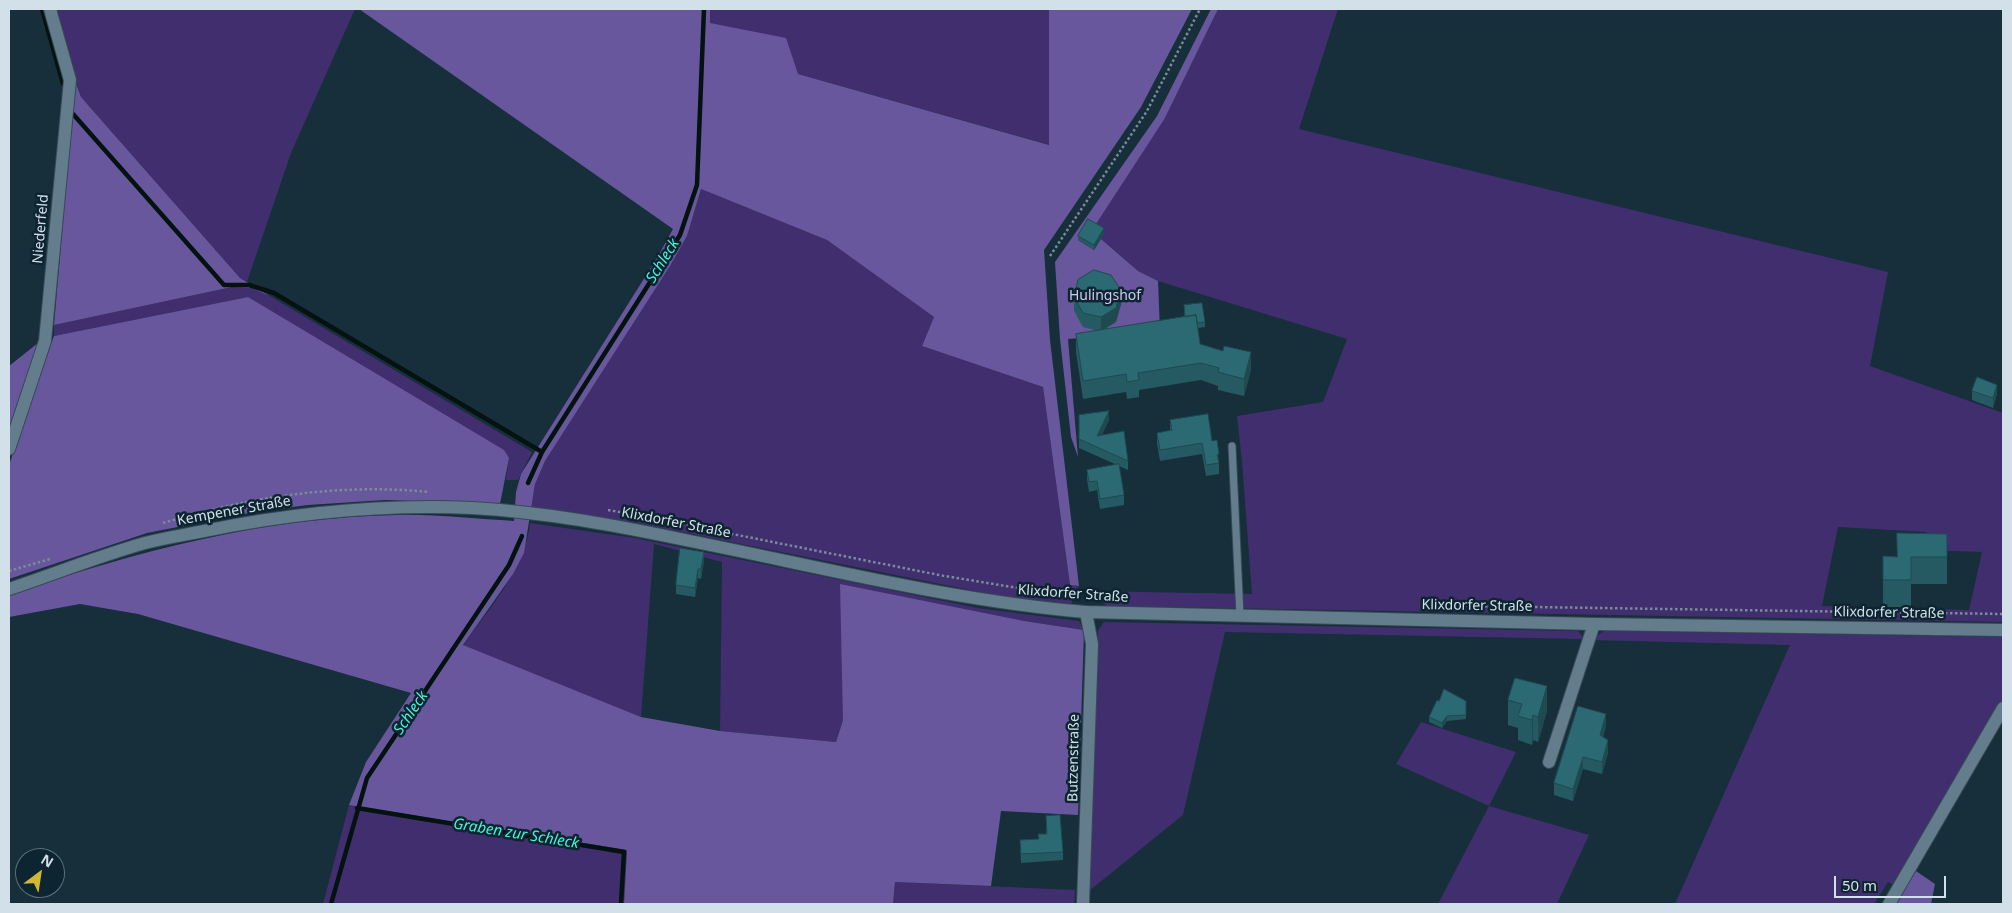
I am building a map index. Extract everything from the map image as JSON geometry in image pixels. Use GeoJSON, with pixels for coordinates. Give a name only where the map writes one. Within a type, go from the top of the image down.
{"type":"FeatureCollection","features":[{"type":"Feature","properties":{"kind":"street","name":"Niederfeld"},"geometry":{"type":"LineString","coordinates":[[9,449],[46,341],[70,80],[50,9]]}},
{"type":"Feature","properties":{"kind":"street","name":"Kempener Straße"},"geometry":{"type":"LineString","coordinates":[[9,589],[145,543],[261,520],[324,512],[380,508],[473,508],[558,517]]}},
{"type":"Feature","properties":{"kind":"street","name":"Klixdorfer Straße"},"geometry":{"type":"LineString","coordinates":[[558,517],[646,532],[967,597],[1032,608],[1086,612],[1240,616],[1594,624],[2003,630]]}},
{"type":"Feature","properties":{"kind":"street","name":"Butzenstraße"},"geometry":{"type":"LineString","coordinates":[[1083,904],[1092,644],[1086,612]]}},
{"type":"Feature","properties":{"kind":"street"},"geometry":{"type":"LineString","coordinates":[[1549,762],[1594,624]]}},
{"type":"Feature","properties":{"kind":"street"},"geometry":{"type":"LineString","coordinates":[[1889,904],[2003,708]]}},
{"type":"Feature","properties":{"kind":"lane"},"geometry":{"type":"LineString","coordinates":[[1232,446],[1240,616]]}},
{"type":"Feature","properties":{"kind":"path"},"geometry":{"type":"LineString","coordinates":[[1050,256],[1146,111],[1200,9]]}},
{"type":"Feature","properties":{"kind":"path"},"geometry":{"type":"LineString","coordinates":[[607,509],[654,518]]}},
{"type":"Feature","properties":{"kind":"path"},"geometry":{"type":"LineString","coordinates":[[664,520],[939,575],[1049,593]]}},
{"type":"Feature","properties":{"kind":"path"},"geometry":{"type":"LineString","coordinates":[[1458,606],[2003,614]]}},
{"type":"Feature","properties":{"kind":"shaded area"},"geometry":{"type":"Polygon","coordinates":[[[54,9],[355,9],[291,153],[247,282],[240,278],[81,97],[54,9]]]}},
{"type":"Feature","properties":{"kind":"shaded area"},"geometry":{"type":"Polygon","coordinates":[[[710,9],[1049,9],[1050,145],[798,74],[709,23],[710,9]]]}},
{"type":"Feature","properties":{"kind":"shaded area"},"geometry":{"type":"Polygon","coordinates":[[[1218,9],[1338,9],[1299,129],[1888,272],[1870,366],[2003,413],[2003,622],[1107,606],[1091,591],[1252,594],[1237,416],[1323,402],[1347,339],[1158,281],[1138,271],[1101,239],[1094,250],[1078,240],[1165,118],[1218,9]],[[1838,527],[1822,606],[1969,610],[1982,552],[1925,550],[1926,532],[1838,527]]]}},
{"type":"Feature","properties":{"kind":"shaded area"},"geometry":{"type":"Polygon","coordinates":[[[701,189],[827,240],[934,317],[922,346],[1043,387],[1070,585],[1079,586],[1071,604],[1010,598],[632,522],[531,508],[536,479],[545,461],[670,266],[687,236],[701,189]]]}},
{"type":"Feature","properties":{"kind":"shaded area"},"geometry":{"type":"Polygon","coordinates":[[[232,287],[251,288],[270,296],[532,452],[518,480],[506,480],[509,458],[248,297],[54,336],[54,325],[232,287]]]}},
{"type":"Feature","properties":{"kind":"shaded area"},"geometry":{"type":"Polygon","coordinates":[[[530,523],[635,538],[978,608],[1079,621],[1084,630],[1024,621],[843,720],[836,742],[720,731],[722,562],[654,544],[641,717],[463,646],[513,573],[527,540],[530,523]]]}},
{"type":"Feature","properties":{"kind":"shaded area"},"geometry":{"type":"Polygon","coordinates":[[[1104,622],[1578,631],[1584,639],[1225,632],[1183,815],[1089,891],[1098,630],[1104,622]]]}},
{"type":"Feature","properties":{"kind":"shaded area"},"geometry":{"type":"Polygon","coordinates":[[[1604,631],[2003,637],[2003,701],[1894,885],[1888,882],[1874,904],[1675,904],[1790,645],[1591,640],[1604,631]]]}},
{"type":"Feature","properties":{"kind":"shaded area"},"geometry":{"type":"Polygon","coordinates":[[[1421,722],[1516,752],[1489,806],[1396,764],[1421,722]]]}},
{"type":"Feature","properties":{"kind":"shaded area"},"geometry":{"type":"Polygon","coordinates":[[[349,805],[627,850],[624,904],[323,904],[349,805]]]}},
{"type":"Feature","properties":{"kind":"shaded area"},"geometry":{"type":"Polygon","coordinates":[[[1489,806],[1589,835],[1557,904],[1438,904],[1489,806]]]}},
{"type":"Feature","properties":{"kind":"shaded area"},"geometry":{"type":"Polygon","coordinates":[[[895,882],[1075,890],[1074,904],[893,904],[895,882]]]}},
{"type":"Feature","properties":{"kind":"green space"},"geometry":{"type":"Polygon","coordinates":[[[359,9],[710,9],[710,23],[786,38],[798,74],[1049,145],[1049,9],[1192,9],[1141,107],[1044,250],[1050,340],[1079,586],[1070,585],[1043,387],[922,346],[934,317],[827,240],[701,189],[687,236],[670,266],[545,461],[535,484],[524,553],[513,574],[463,645],[641,717],[720,731],[836,742],[843,720],[840,584],[1024,621],[1084,630],[1078,815],[1001,811],[991,886],[895,882],[893,904],[624,904],[627,850],[349,805],[366,762],[411,693],[138,614],[80,604],[9,617],[9,595],[151,551],[249,530],[298,522],[397,515],[514,521],[516,492],[521,474],[657,258],[673,229],[359,9]]]}},
{"type":"Feature","properties":{"kind":"green space","name":"Hulingshof"},"geometry":{"type":"Polygon","coordinates":[[[1211,9],[1218,9],[1165,118],[1094,227],[1078,240],[1094,250],[1101,239],[1138,271],[1158,281],[1160,331],[1068,339],[1078,457],[1071,437],[1060,339],[1055,262],[1157,116],[1211,9]]]}},
{"type":"Feature","properties":{"kind":"green space"},"geometry":{"type":"Polygon","coordinates":[[[73,75],[81,97],[240,278],[270,296],[251,288],[232,287],[54,325],[73,106],[73,75]]]}},
{"type":"Feature","properties":{"kind":"green space"},"geometry":{"type":"Polygon","coordinates":[[[248,297],[504,450],[509,458],[500,504],[385,500],[308,505],[254,512],[147,533],[9,579],[9,465],[54,336],[248,297]]]}},
{"type":"Feature","properties":{"kind":"green space"},"geometry":{"type":"Polygon","coordinates":[[[38,343],[9,428],[9,366],[38,343]]]}},
{"type":"Feature","properties":{"kind":"green space"},"geometry":{"type":"Polygon","coordinates":[[[1916,871],[1935,884],[1931,904],[1894,904],[1916,871]]]}},
{"type":"Feature","properties":{"kind":"building"},"geometry":{"type":"Polygon","coordinates":[[[1088,219],[1104,228],[1094,245],[1078,236],[1088,219]]]}},
{"type":"Feature","properties":{"kind":"building"},"geometry":{"type":"Polygon","coordinates":[[[1094,270],[1111,275],[1121,290],[1116,308],[1101,317],[1083,313],[1074,297],[1078,280],[1094,270]]]}},
{"type":"Feature","properties":{"kind":"building"},"geometry":{"type":"Polygon","coordinates":[[[1202,303],[1205,322],[1197,323],[1196,315],[1185,317],[1184,305],[1202,303]]]}},
{"type":"Feature","properties":{"kind":"building"},"geometry":{"type":"Polygon","coordinates":[[[1196,315],[1200,344],[1223,351],[1224,346],[1251,352],[1244,379],[1218,372],[1219,368],[1201,363],[1138,373],[1139,380],[1127,382],[1126,374],[1083,381],[1076,334],[1196,315]]]}},
{"type":"Feature","properties":{"kind":"building"},"geometry":{"type":"Polygon","coordinates":[[[1977,377],[1997,385],[1993,398],[1972,391],[1977,377]]]}},
{"type":"Feature","properties":{"kind":"building"},"geometry":{"type":"Polygon","coordinates":[[[1109,411],[1097,436],[1124,431],[1128,461],[1079,439],[1079,415],[1109,411]]]}},
{"type":"Feature","properties":{"kind":"building"},"geometry":{"type":"Polygon","coordinates":[[[1208,414],[1212,441],[1217,440],[1219,463],[1206,465],[1202,443],[1160,450],[1157,433],[1172,430],[1170,420],[1208,414]]]}},
{"type":"Feature","properties":{"kind":"building"},"geometry":{"type":"Polygon","coordinates":[[[1119,464],[1124,495],[1100,499],[1097,481],[1089,482],[1087,470],[1119,464]]]}},
{"type":"Feature","properties":{"kind":"building"},"geometry":{"type":"Polygon","coordinates":[[[1897,533],[1947,534],[1947,557],[1911,557],[1911,580],[1883,580],[1883,556],[1897,557],[1897,533]]]}},
{"type":"Feature","properties":{"kind":"building"},"geometry":{"type":"Polygon","coordinates":[[[680,548],[704,552],[701,569],[698,569],[695,588],[676,585],[680,548]]]}},
{"type":"Feature","properties":{"kind":"building"},"geometry":{"type":"Polygon","coordinates":[[[1515,678],[1547,686],[1538,717],[1533,715],[1532,720],[1518,716],[1522,704],[1508,700],[1515,678]]]}},
{"type":"Feature","properties":{"kind":"building"},"geometry":{"type":"Polygon","coordinates":[[[1444,689],[1466,701],[1466,715],[1447,716],[1442,723],[1429,717],[1444,689]]]}},
{"type":"Feature","properties":{"kind":"building"},"geometry":{"type":"Polygon","coordinates":[[[1578,706],[1606,714],[1600,735],[1608,740],[1602,762],[1583,757],[1573,789],[1554,783],[1578,706]]]}},
{"type":"Feature","properties":{"kind":"building"},"geometry":{"type":"Polygon","coordinates":[[[1060,815],[1063,852],[1021,854],[1020,840],[1039,839],[1038,834],[1047,834],[1046,816],[1060,815]]]}},
{"type":"Feature","properties":{"kind":"waterway"},"geometry":{"type":"LineString","coordinates":[[42,9],[63,84]]}},
{"type":"Feature","properties":{"kind":"waterway","name":"Schleck"},"geometry":{"type":"LineString","coordinates":[[528,483],[542,452],[680,235],[697,185],[704,9]]}},
{"type":"Feature","properties":{"kind":"waterway"},"geometry":{"type":"LineString","coordinates":[[73,114],[224,285],[249,285],[274,293],[542,452]]}},
{"type":"Feature","properties":{"kind":"waterway","name":"Schleck"},"geometry":{"type":"LineString","coordinates":[[331,904],[367,778],[509,565],[522,536]]}},
{"type":"Feature","properties":{"kind":"waterway","name":"Graben zur Schleck"},"geometry":{"type":"LineString","coordinates":[[357,808],[624,852],[621,904]]}}]}
